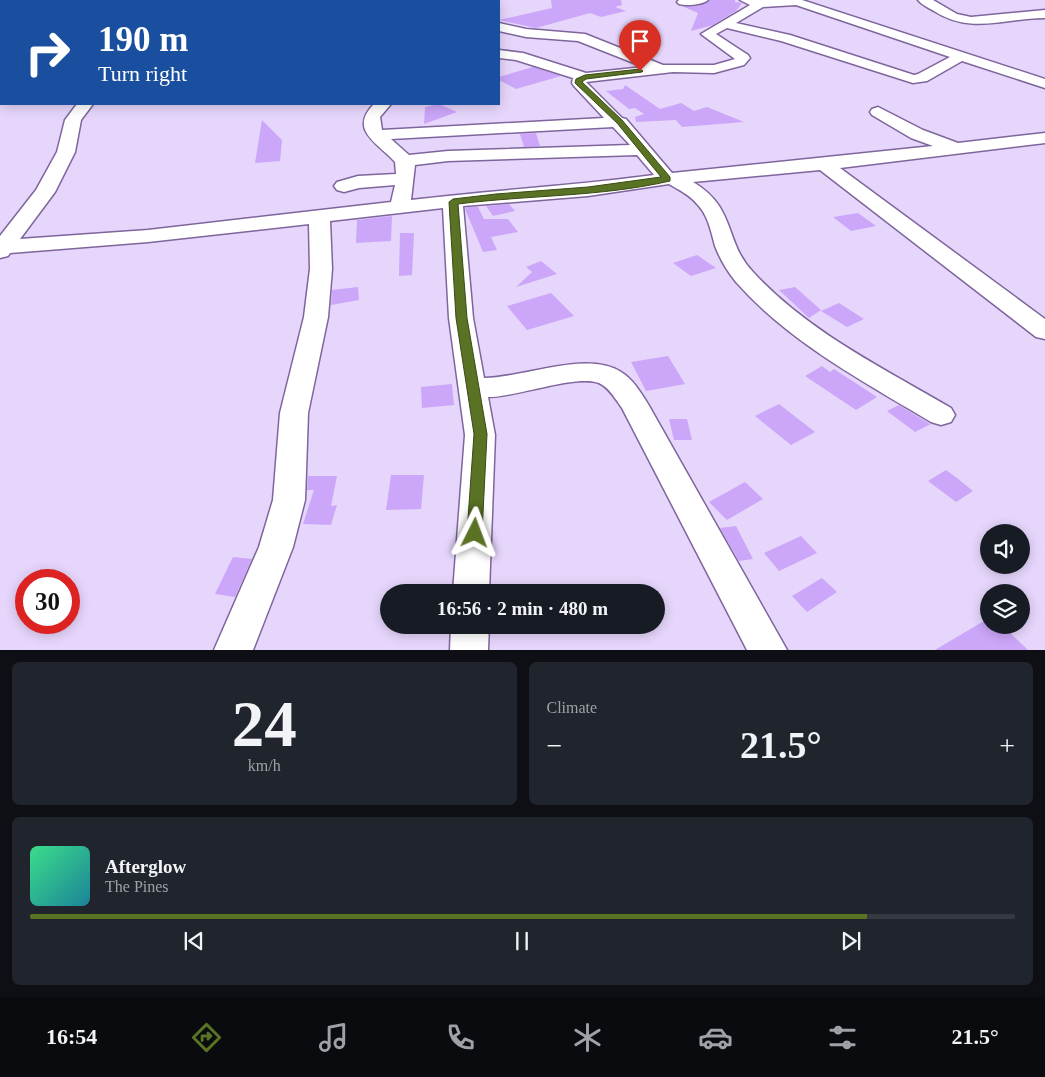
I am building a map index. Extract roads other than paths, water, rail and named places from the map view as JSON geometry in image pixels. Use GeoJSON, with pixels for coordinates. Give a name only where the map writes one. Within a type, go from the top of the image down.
{"type":"FeatureCollection","features":[{"type":"Feature","properties":{"kind":"street"},"geometry":{"type":"LineString","coordinates":[[683,2],[702,0]]}},
{"type":"Feature","properties":{"kind":"street"},"geometry":{"type":"LineString","coordinates":[[924,0],[954,17],[970,21],[1012,15],[1045,14]]}},
{"type":"Feature","properties":{"kind":"street"},"geometry":{"type":"LineString","coordinates":[[0,1],[0,8]]}},
{"type":"Feature","properties":{"kind":"street"},"geometry":{"type":"LineString","coordinates":[[941,415],[865,370],[772,304],[733,264],[718,220],[708,204],[696,193],[670,179],[642,150],[640,145],[620,122],[579,83],[579,80],[585,77],[661,69],[714,69],[742,60],[707,34],[725,24],[753,2],[797,1],[1045,84]]}},
{"type":"Feature","properties":{"kind":"street"},"geometry":{"type":"LineString","coordinates":[[725,24],[786,38],[913,80],[922,78],[960,57]]}},
{"type":"Feature","properties":{"kind":"street"},"geometry":{"type":"LineString","coordinates":[[500,27],[526,34],[580,37],[661,69]]}},
{"type":"Feature","properties":{"kind":"street"},"geometry":{"type":"LineString","coordinates":[[859,34],[877,29]]}},
{"type":"Feature","properties":{"kind":"street"},"geometry":{"type":"LineString","coordinates":[[819,49],[841,40]]}},
{"type":"Feature","properties":{"kind":"street"},"geometry":{"type":"LineString","coordinates":[[500,54],[518,56],[585,77]]}},
{"type":"Feature","properties":{"kind":"street"},"geometry":{"type":"LineString","coordinates":[[1,249],[45,192],[66,152],[73,120],[84,105]]}},
{"type":"Feature","properties":{"kind":"street"},"geometry":{"type":"LineString","coordinates":[[382,105],[371,119],[377,135],[404,170],[400,207]]}},
{"type":"Feature","properties":{"kind":"street"},"geometry":{"type":"LineString","coordinates":[[878,112],[917,134],[958,148]]}},
{"type":"Feature","properties":{"kind":"street"},"geometry":{"type":"LineString","coordinates":[[377,135],[620,122]]}},
{"type":"Feature","properties":{"kind":"street"},"geometry":{"type":"LineString","coordinates":[[1,249],[148,236],[496,196],[588,190],[670,179],[824,164],[1045,138]]}},
{"type":"Feature","properties":{"kind":"street"},"geometry":{"type":"LineString","coordinates":[[344,186],[448,156],[642,150]]}},
{"type":"Feature","properties":{"kind":"street"},"geometry":{"type":"LineString","coordinates":[[824,164],[1045,332]]}},
{"type":"Feature","properties":{"kind":"street"},"geometry":{"type":"LineString","coordinates":[[453,202],[462,318],[480,434],[471,584]]}},
{"type":"Feature","properties":{"kind":"street"},"geometry":{"type":"LineString","coordinates":[[233,650],[276,547],[289,500],[294,413],[316,317],[321,268],[319,215]]}},
{"type":"Feature","properties":{"kind":"street"},"geometry":{"type":"LineString","coordinates":[[474,387],[506,387],[574,374],[592,373],[608,376],[619,385],[634,404],[768,650]]}},
{"type":"Feature","properties":{"kind":"street"},"geometry":{"type":"LineString","coordinates":[[469,650],[470,634]]}}]}
